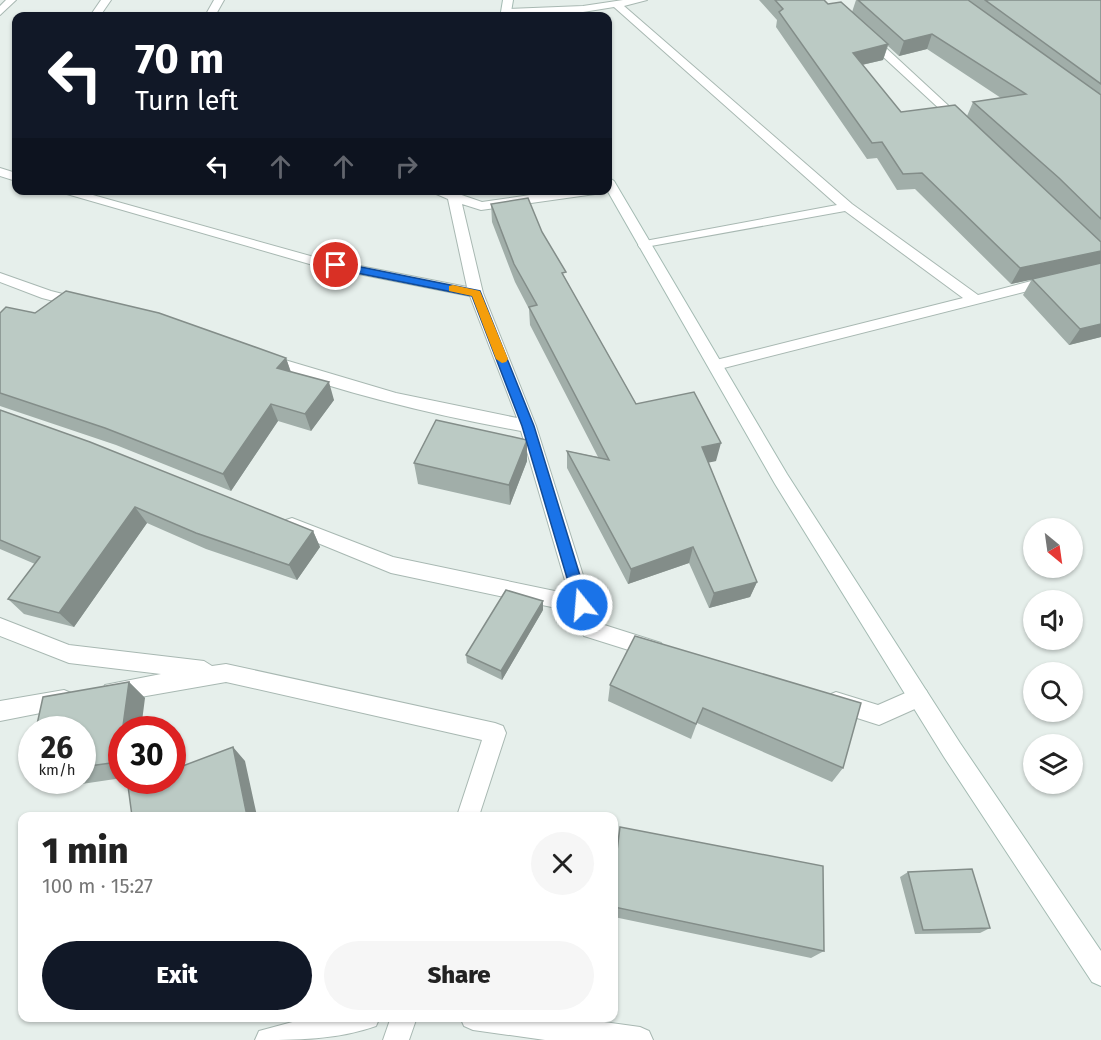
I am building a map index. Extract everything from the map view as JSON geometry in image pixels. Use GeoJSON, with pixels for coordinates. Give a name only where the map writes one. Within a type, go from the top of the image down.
{"type":"FeatureCollection","features":[{"type":"Feature","properties":{"kind":"street"},"geometry":{"type":"LineString","coordinates":[[0,12],[11,0]]}},
{"type":"Feature","properties":{"kind":"street"},"geometry":{"type":"LineString","coordinates":[[537,12],[583,9],[642,0]]}},
{"type":"Feature","properties":{"kind":"street"},"geometry":{"type":"LineString","coordinates":[[616,4],[847,207],[974,299]]}},
{"type":"Feature","properties":{"kind":"street"},"geometry":{"type":"LineString","coordinates":[[862,32],[975,135]]}},
{"type":"Feature","properties":{"kind":"street"},"geometry":{"type":"LineString","coordinates":[[77,195],[313,261],[476,293]]}},
{"type":"Feature","properties":{"kind":"street"},"geometry":{"type":"LineString","coordinates":[[448,195],[481,206],[553,195]]}},
{"type":"Feature","properties":{"kind":"street"},"geometry":{"type":"LineString","coordinates":[[611,195],[645,245],[781,479],[919,697],[1101,973]]}},
{"type":"Feature","properties":{"kind":"street"},"geometry":{"type":"LineString","coordinates":[[454,197],[476,293],[528,426],[591,630],[672,654]]}},
{"type":"Feature","properties":{"kind":"street"},"geometry":{"type":"LineString","coordinates":[[645,245],[847,207]]}},
{"type":"Feature","properties":{"kind":"street"},"geometry":{"type":"LineString","coordinates":[[0,277],[47,295],[93,306]]}},
{"type":"Feature","properties":{"kind":"street"},"geometry":{"type":"LineString","coordinates":[[716,365],[974,299],[1066,278]]}},
{"type":"Feature","properties":{"kind":"street"},"geometry":{"type":"LineString","coordinates":[[250,353],[355,390],[439,411],[528,426]]}},
{"type":"Feature","properties":{"kind":"street"},"geometry":{"type":"LineString","coordinates":[[272,517],[390,565],[582,605]]}},
{"type":"Feature","properties":{"kind":"street"},"geometry":{"type":"LineString","coordinates":[[0,627],[69,654],[226,673],[495,733],[469,812]]}},
{"type":"Feature","properties":{"kind":"street"},"geometry":{"type":"LineString","coordinates":[[0,711],[226,673]]}},
{"type":"Feature","properties":{"kind":"street"},"geometry":{"type":"LineString","coordinates":[[821,698],[879,715],[919,697]]}},
{"type":"Feature","properties":{"kind":"street"},"geometry":{"type":"LineString","coordinates":[[268,1040],[345,1022]]}},
{"type":"Feature","properties":{"kind":"street"},"geometry":{"type":"LineString","coordinates":[[396,1040],[402,1022]]}},
{"type":"Feature","properties":{"kind":"street"},"geometry":{"type":"LineString","coordinates":[[509,1022],[639,1040]]}},
{"type":"Feature","properties":{"kind":"building"},"geometry":{"type":"Polygon","coordinates":[[[775,0],[824,0],[828,4],[841,2],[888,44],[853,53],[901,112],[955,105],[1101,242],[1101,251],[1020,268],[922,173],[903,174],[882,142],[872,143],[779,12],[783,9],[775,0]]]}},
{"type":"Feature","properties":{"kind":"building"},"geometry":{"type":"Polygon","coordinates":[[[858,0],[968,0],[1101,95],[1101,219],[1059,178],[973,102],[1026,94],[932,34],[904,41],[858,0]]]}},
{"type":"Feature","properties":{"kind":"building"},"geometry":{"type":"Polygon","coordinates":[[[985,0],[1101,0],[1101,84],[985,0]]]}},
{"type":"Feature","properties":{"kind":"building"},"geometry":{"type":"Polygon","coordinates":[[[528,198],[542,232],[566,272],[562,273],[636,404],[694,392],[721,443],[702,447],[757,582],[714,593],[693,547],[631,569],[567,451],[609,460],[529,307],[537,305],[514,264],[491,204],[528,198]]]}},
{"type":"Feature","properties":{"kind":"building"},"geometry":{"type":"Polygon","coordinates":[[[1101,263],[1101,324],[1080,329],[1032,279],[1101,263]]]}},
{"type":"Feature","properties":{"kind":"building"},"geometry":{"type":"Polygon","coordinates":[[[66,291],[159,313],[286,358],[277,368],[329,382],[305,414],[271,404],[223,474],[105,428],[0,393],[0,313],[6,307],[35,313],[66,291]]]}},
{"type":"Feature","properties":{"kind":"building"},"geometry":{"type":"Polygon","coordinates":[[[0,410],[90,442],[313,531],[289,565],[196,533],[135,507],[59,613],[8,599],[40,557],[0,540],[0,410]]]}},
{"type":"Feature","properties":{"kind":"building"},"geometry":{"type":"Polygon","coordinates":[[[436,420],[527,440],[509,485],[414,463],[436,420]]]}},
{"type":"Feature","properties":{"kind":"building"},"geometry":{"type":"Polygon","coordinates":[[[506,590],[543,601],[501,671],[466,655],[506,590]]]}},
{"type":"Feature","properties":{"kind":"building"},"geometry":{"type":"Polygon","coordinates":[[[635,636],[861,703],[843,768],[703,708],[696,724],[610,685],[635,636]]]}},
{"type":"Feature","properties":{"kind":"building"},"geometry":{"type":"Polygon","coordinates":[[[129,682],[124,716],[108,716],[108,763],[96,765],[96,716],[39,716],[43,697],[129,682]]]}},
{"type":"Feature","properties":{"kind":"building"},"geometry":{"type":"Polygon","coordinates":[[[233,747],[246,812],[131,812],[129,794],[186,794],[186,765],[233,747]]]}},
{"type":"Feature","properties":{"kind":"building"},"geometry":{"type":"Polygon","coordinates":[[[620,827],[823,866],[824,951],[618,908],[620,827]]]}},
{"type":"Feature","properties":{"kind":"building"},"geometry":{"type":"Polygon","coordinates":[[[972,869],[990,928],[923,930],[908,872],[972,869]]]}},
{"type":"Feature","properties":{"kind":"slow traffic"},"geometry":{"type":"LineString","coordinates":[[453,289],[476,293],[502,359]]}},
{"type":"Feature","properties":{"kind":"route"},"geometry":{"type":"LineString","coordinates":[[336,265],[476,293],[528,426],[582,605]]}}]}
